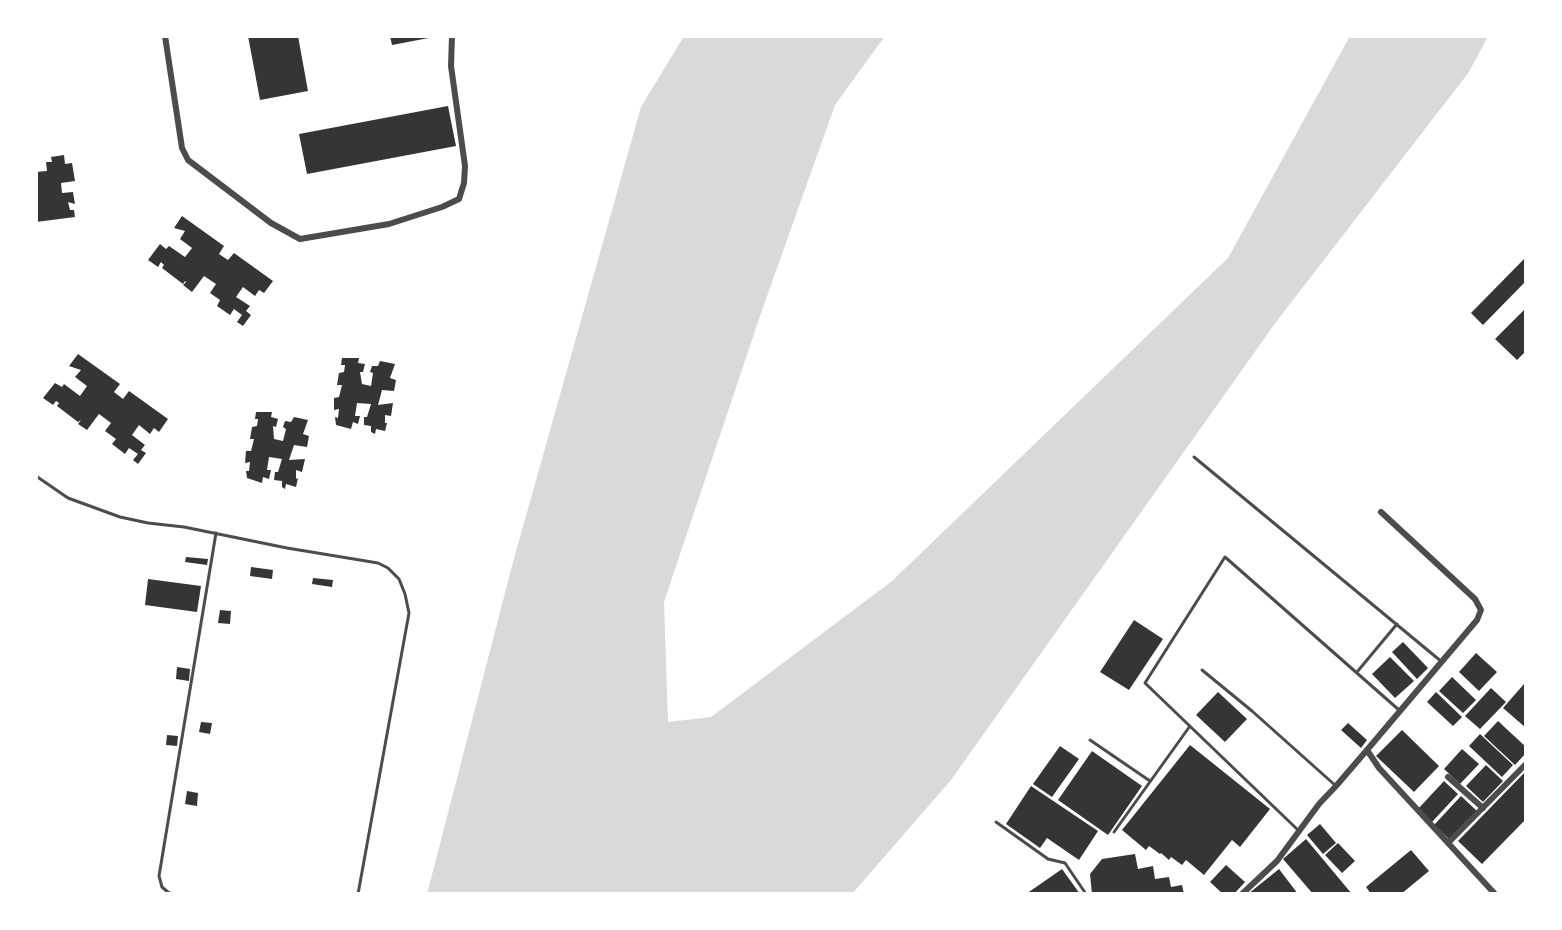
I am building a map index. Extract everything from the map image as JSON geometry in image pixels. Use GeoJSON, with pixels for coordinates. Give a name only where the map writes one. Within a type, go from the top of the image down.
{"type":"FeatureCollection","features":[{"type":"Feature","properties":{"kind":"street"},"geometry":{"type":"LineString","coordinates":[[165,36],[182,148],[188,160],[271,223],[300,239],[389,225],[459,199],[464,183],[465,166],[451,66],[452,36]]}},
{"type":"Feature","properties":{"kind":"street"},"geometry":{"type":"LineString","coordinates":[[1242,894],[1277,861],[1319,804],[1442,662],[1477,620],[1481,610],[1475,599],[1381,512]]}},
{"type":"Feature","properties":{"kind":"street"},"geometry":{"type":"LineString","coordinates":[[1367,750],[1379,768],[1495,894]]}},
{"type":"Feature","properties":{"kind":"street"},"geometry":{"type":"LineString","coordinates":[[1448,843],[1526,764]]}},
{"type":"Feature","properties":{"kind":"street"},"geometry":{"type":"LineString","coordinates":[[1448,777],[1483,808]]}},
{"type":"Feature","properties":{"kind":"lane"},"geometry":{"type":"LineString","coordinates":[[1194,457],[1442,662]]}},
{"type":"Feature","properties":{"kind":"lane"},"geometry":{"type":"LineString","coordinates":[[36,476],[68,498],[120,517],[378,563],[388,568],[399,579],[409,613],[358,894]]}},
{"type":"Feature","properties":{"kind":"lane"},"geometry":{"type":"LineString","coordinates":[[175,894],[162,887],[159,876],[216,534]]}},
{"type":"Feature","properties":{"kind":"lane"},"geometry":{"type":"LineString","coordinates":[[1299,831],[1145,683],[1225,557],[1400,711]]}},
{"type":"Feature","properties":{"kind":"lane"},"geometry":{"type":"LineString","coordinates":[[1357,672],[1396,624]]}},
{"type":"Feature","properties":{"kind":"lane"},"geometry":{"type":"LineString","coordinates":[[1202,670],[1336,786]]}},
{"type":"Feature","properties":{"kind":"lane"},"geometry":{"type":"LineString","coordinates":[[1114,832],[1190,726]]}},
{"type":"Feature","properties":{"kind":"lane"},"geometry":{"type":"LineString","coordinates":[[1090,740],[1150,781]]}},
{"type":"Feature","properties":{"kind":"lane"},"geometry":{"type":"LineString","coordinates":[[996,822],[1048,859],[1065,863],[1086,894]]}},
{"type":"Feature","properties":{"kind":"shaded area"},"geometry":{"type":"Polygon","coordinates":[[[684,36],[885,36],[835,105],[760,316],[664,602],[668,722],[711,717],[892,581],[1228,258],[1350,36],[1488,36],[1469,72],[1276,322],[951,780],[852,894],[427,894],[513,562],[641,107],[684,36]]]}},
{"type":"Feature","properties":{"kind":"building"},"geometry":{"type":"Polygon","coordinates":[[[248,36],[298,36],[308,91],[260,100],[248,36]]]}},
{"type":"Feature","properties":{"kind":"building"},"geometry":{"type":"Polygon","coordinates":[[[390,36],[434,36],[434,37],[392,45],[390,36]]]}},
{"type":"Feature","properties":{"kind":"building"},"geometry":{"type":"Polygon","coordinates":[[[448,106],[456,146],[307,174],[299,134],[448,106]]]}},
{"type":"Feature","properties":{"kind":"building"},"geometry":{"type":"Polygon","coordinates":[[[64,155],[65,164],[72,163],[75,181],[61,183],[62,193],[73,192],[75,204],[68,202],[70,210],[74,210],[75,217],[36,222],[36,172],[47,171],[46,162],[52,162],[51,157],[64,155]]]}},
{"type":"Feature","properties":{"kind":"building"},"geometry":{"type":"Polygon","coordinates":[[[182,216],[224,246],[219,254],[228,260],[234,253],[273,281],[264,293],[259,290],[255,296],[243,287],[236,297],[250,306],[246,311],[251,315],[243,326],[237,322],[242,315],[234,309],[230,315],[217,306],[220,300],[210,293],[216,284],[204,276],[192,292],[183,285],[185,281],[183,284],[162,268],[164,265],[161,262],[158,267],[148,260],[160,244],[166,249],[169,246],[185,257],[192,248],[180,239],[185,231],[174,228],[182,216]]]}},
{"type":"Feature","properties":{"kind":"building"},"geometry":{"type":"Polygon","coordinates":[[[1526,257],[1526,281],[1483,325],[1471,313],[1526,257]]]}},
{"type":"Feature","properties":{"kind":"building"},"geometry":{"type":"Polygon","coordinates":[[[1526,308],[1526,351],[1517,360],[1495,339],[1526,308]]]}},
{"type":"Feature","properties":{"kind":"building"},"geometry":{"type":"Polygon","coordinates":[[[78,354],[120,384],[114,392],[123,399],[129,391],[168,419],[159,432],[154,428],[150,434],[139,425],[132,435],[145,445],[141,450],[146,453],[138,464],[133,460],[138,454],[129,448],[125,454],[112,444],[116,439],[105,431],[111,423],[99,414],[87,430],[78,424],[81,420],[78,422],[57,406],[59,403],[56,401],[53,405],[43,398],[55,383],[62,387],[64,384],[80,396],[87,386],[75,377],[81,370],[69,366],[78,354]]]}},
{"type":"Feature","properties":{"kind":"building"},"geometry":{"type":"Polygon","coordinates":[[[342,358],[359,358],[358,363],[365,364],[363,372],[360,372],[362,384],[371,386],[372,366],[378,366],[380,361],[395,364],[390,378],[396,380],[394,391],[382,390],[378,405],[393,403],[391,416],[385,415],[385,423],[387,423],[385,431],[376,429],[375,434],[371,432],[371,426],[364,425],[364,417],[367,417],[371,404],[357,403],[355,416],[360,416],[358,424],[353,422],[351,429],[336,425],[335,417],[338,418],[339,409],[334,410],[334,398],[339,397],[342,385],[337,385],[339,373],[344,372],[345,365],[341,365],[342,358]]]}},
{"type":"Feature","properties":{"kind":"building"},"geometry":{"type":"Polygon","coordinates":[[[256,412],[272,412],[271,417],[278,419],[276,427],[273,426],[274,439],[283,441],[285,421],[291,422],[294,417],[308,420],[303,434],[309,436],[307,447],[294,445],[289,460],[305,459],[302,472],[296,470],[296,479],[298,478],[296,487],[286,484],[285,489],[282,487],[282,481],[274,480],[275,472],[278,472],[282,459],[269,457],[267,470],[271,470],[269,479],[263,477],[262,483],[247,478],[246,471],[249,471],[250,462],[245,463],[246,451],[251,451],[254,439],[250,439],[252,427],[257,426],[258,419],[255,419],[256,412]]]}},
{"type":"Feature","properties":{"kind":"building"},"geometry":{"type":"Polygon","coordinates":[[[186,557],[208,559],[207,565],[185,562],[186,557]]]}},
{"type":"Feature","properties":{"kind":"building"},"geometry":{"type":"Polygon","coordinates":[[[251,567],[273,570],[272,579],[250,576],[251,567]]]}},
{"type":"Feature","properties":{"kind":"building"},"geometry":{"type":"Polygon","coordinates":[[[313,578],[333,580],[332,587],[312,584],[313,578]]]}},
{"type":"Feature","properties":{"kind":"building"},"geometry":{"type":"Polygon","coordinates":[[[148,579],[201,586],[197,612],[145,605],[148,579]]]}},
{"type":"Feature","properties":{"kind":"building"},"geometry":{"type":"Polygon","coordinates":[[[220,610],[231,611],[230,624],[218,623],[220,610]]]}},
{"type":"Feature","properties":{"kind":"building"},"geometry":{"type":"Polygon","coordinates":[[[1134,620],[1163,639],[1129,690],[1100,672],[1134,620]]]}},
{"type":"Feature","properties":{"kind":"building"},"geometry":{"type":"Polygon","coordinates":[[[1403,642],[1428,668],[1417,679],[1392,652],[1403,642]]]}},
{"type":"Feature","properties":{"kind":"building"},"geometry":{"type":"Polygon","coordinates":[[[1476,653],[1497,672],[1479,691],[1459,672],[1476,653]]]}},
{"type":"Feature","properties":{"kind":"building"},"geometry":{"type":"Polygon","coordinates":[[[1390,657],[1414,681],[1395,698],[1372,674],[1390,657]]]}},
{"type":"Feature","properties":{"kind":"building"},"geometry":{"type":"Polygon","coordinates":[[[177,667],[190,669],[189,681],[176,679],[177,667]]]}},
{"type":"Feature","properties":{"kind":"building"},"geometry":{"type":"Polygon","coordinates":[[[1452,677],[1476,700],[1463,713],[1439,691],[1452,677]]]}},
{"type":"Feature","properties":{"kind":"building"},"geometry":{"type":"Polygon","coordinates":[[[1524,684],[1526,686],[1526,728],[1503,708],[1524,684]]]}},
{"type":"Feature","properties":{"kind":"building"},"geometry":{"type":"Polygon","coordinates":[[[1491,688],[1506,702],[1480,729],[1465,716],[1491,688]]]}},
{"type":"Feature","properties":{"kind":"building"},"geometry":{"type":"Polygon","coordinates":[[[1218,692],[1247,719],[1225,742],[1196,715],[1218,692]]]}},
{"type":"Feature","properties":{"kind":"building"},"geometry":{"type":"Polygon","coordinates":[[[1436,692],[1462,717],[1453,726],[1427,702],[1436,692]]]}},
{"type":"Feature","properties":{"kind":"building"},"geometry":{"type":"Polygon","coordinates":[[[1498,721],[1526,747],[1526,753],[1515,765],[1484,736],[1498,721]]]}},
{"type":"Feature","properties":{"kind":"building"},"geometry":{"type":"Polygon","coordinates":[[[201,722],[212,723],[210,734],[199,732],[201,722]]]}},
{"type":"Feature","properties":{"kind":"building"},"geometry":{"type":"Polygon","coordinates":[[[1348,723],[1367,740],[1361,748],[1341,730],[1348,723]]]}},
{"type":"Feature","properties":{"kind":"building"},"geometry":{"type":"Polygon","coordinates":[[[1402,730],[1439,766],[1414,792],[1376,756],[1402,730]]]}},
{"type":"Feature","properties":{"kind":"building"},"geometry":{"type":"Polygon","coordinates":[[[1480,734],[1513,765],[1502,777],[1469,746],[1480,734]]]}},
{"type":"Feature","properties":{"kind":"building"},"geometry":{"type":"Polygon","coordinates":[[[167,735],[178,736],[177,746],[166,745],[167,735]]]}},
{"type":"Feature","properties":{"kind":"building"},"geometry":{"type":"Polygon","coordinates":[[[1190,745],[1270,809],[1240,847],[1232,840],[1204,875],[1186,860],[1182,865],[1171,857],[1169,860],[1149,846],[1146,850],[1122,830],[1190,745]]]}},
{"type":"Feature","properties":{"kind":"building"},"geometry":{"type":"Polygon","coordinates":[[[1060,746],[1079,759],[1052,797],[1033,784],[1060,746]]]}},
{"type":"Feature","properties":{"kind":"building"},"geometry":{"type":"Polygon","coordinates":[[[1462,749],[1479,764],[1460,784],[1444,769],[1462,749]]]}},
{"type":"Feature","properties":{"kind":"building"},"geometry":{"type":"Polygon","coordinates":[[[1092,751],[1142,786],[1108,835],[1058,800],[1092,751]]]}},
{"type":"Feature","properties":{"kind":"building"},"geometry":{"type":"Polygon","coordinates":[[[1486,765],[1503,781],[1483,802],[1466,786],[1486,765]]]}},
{"type":"Feature","properties":{"kind":"building"},"geometry":{"type":"Polygon","coordinates":[[[1526,771],[1526,819],[1482,864],[1458,841],[1526,771]]]}},
{"type":"Feature","properties":{"kind":"building"},"geometry":{"type":"Polygon","coordinates":[[[1444,781],[1458,794],[1432,822],[1418,809],[1444,781]]]}},
{"type":"Feature","properties":{"kind":"building"},"geometry":{"type":"Polygon","coordinates":[[[1031,786],[1098,831],[1079,860],[1047,838],[1040,848],[1006,824],[1031,786]]]}},
{"type":"Feature","properties":{"kind":"building"},"geometry":{"type":"Polygon","coordinates":[[[187,791],[198,793],[197,806],[185,804],[187,791]]]}},
{"type":"Feature","properties":{"kind":"building"},"geometry":{"type":"Polygon","coordinates":[[[1461,796],[1477,811],[1450,840],[1434,825],[1461,796]]]}},
{"type":"Feature","properties":{"kind":"building"},"geometry":{"type":"Polygon","coordinates":[[[1320,824],[1336,843],[1323,854],[1307,835],[1320,824]]]}},
{"type":"Feature","properties":{"kind":"building"},"geometry":{"type":"Polygon","coordinates":[[[1306,839],[1352,894],[1313,894],[1283,859],[1306,839]]]}},
{"type":"Feature","properties":{"kind":"building"},"geometry":{"type":"Polygon","coordinates":[[[1338,843],[1355,861],[1342,873],[1325,855],[1338,843]]]}},
{"type":"Feature","properties":{"kind":"building"},"geometry":{"type":"Polygon","coordinates":[[[1411,850],[1429,871],[1401,894],[1371,894],[1366,887],[1411,850]]]}},
{"type":"Feature","properties":{"kind":"building"},"geometry":{"type":"Polygon","coordinates":[[[1135,854],[1138,869],[1153,866],[1155,879],[1169,877],[1171,887],[1182,885],[1184,894],[1092,894],[1090,874],[1102,859],[1135,854]]]}},
{"type":"Feature","properties":{"kind":"building"},"geometry":{"type":"Polygon","coordinates":[[[1226,865],[1245,882],[1234,894],[1223,894],[1210,882],[1226,865]]]}},
{"type":"Feature","properties":{"kind":"building"},"geometry":{"type":"Polygon","coordinates":[[[1062,869],[1080,894],[1026,894],[1062,869]]]}},
{"type":"Feature","properties":{"kind":"building"},"geometry":{"type":"Polygon","coordinates":[[[1279,869],[1298,894],[1248,894],[1279,869]]]}}]}
